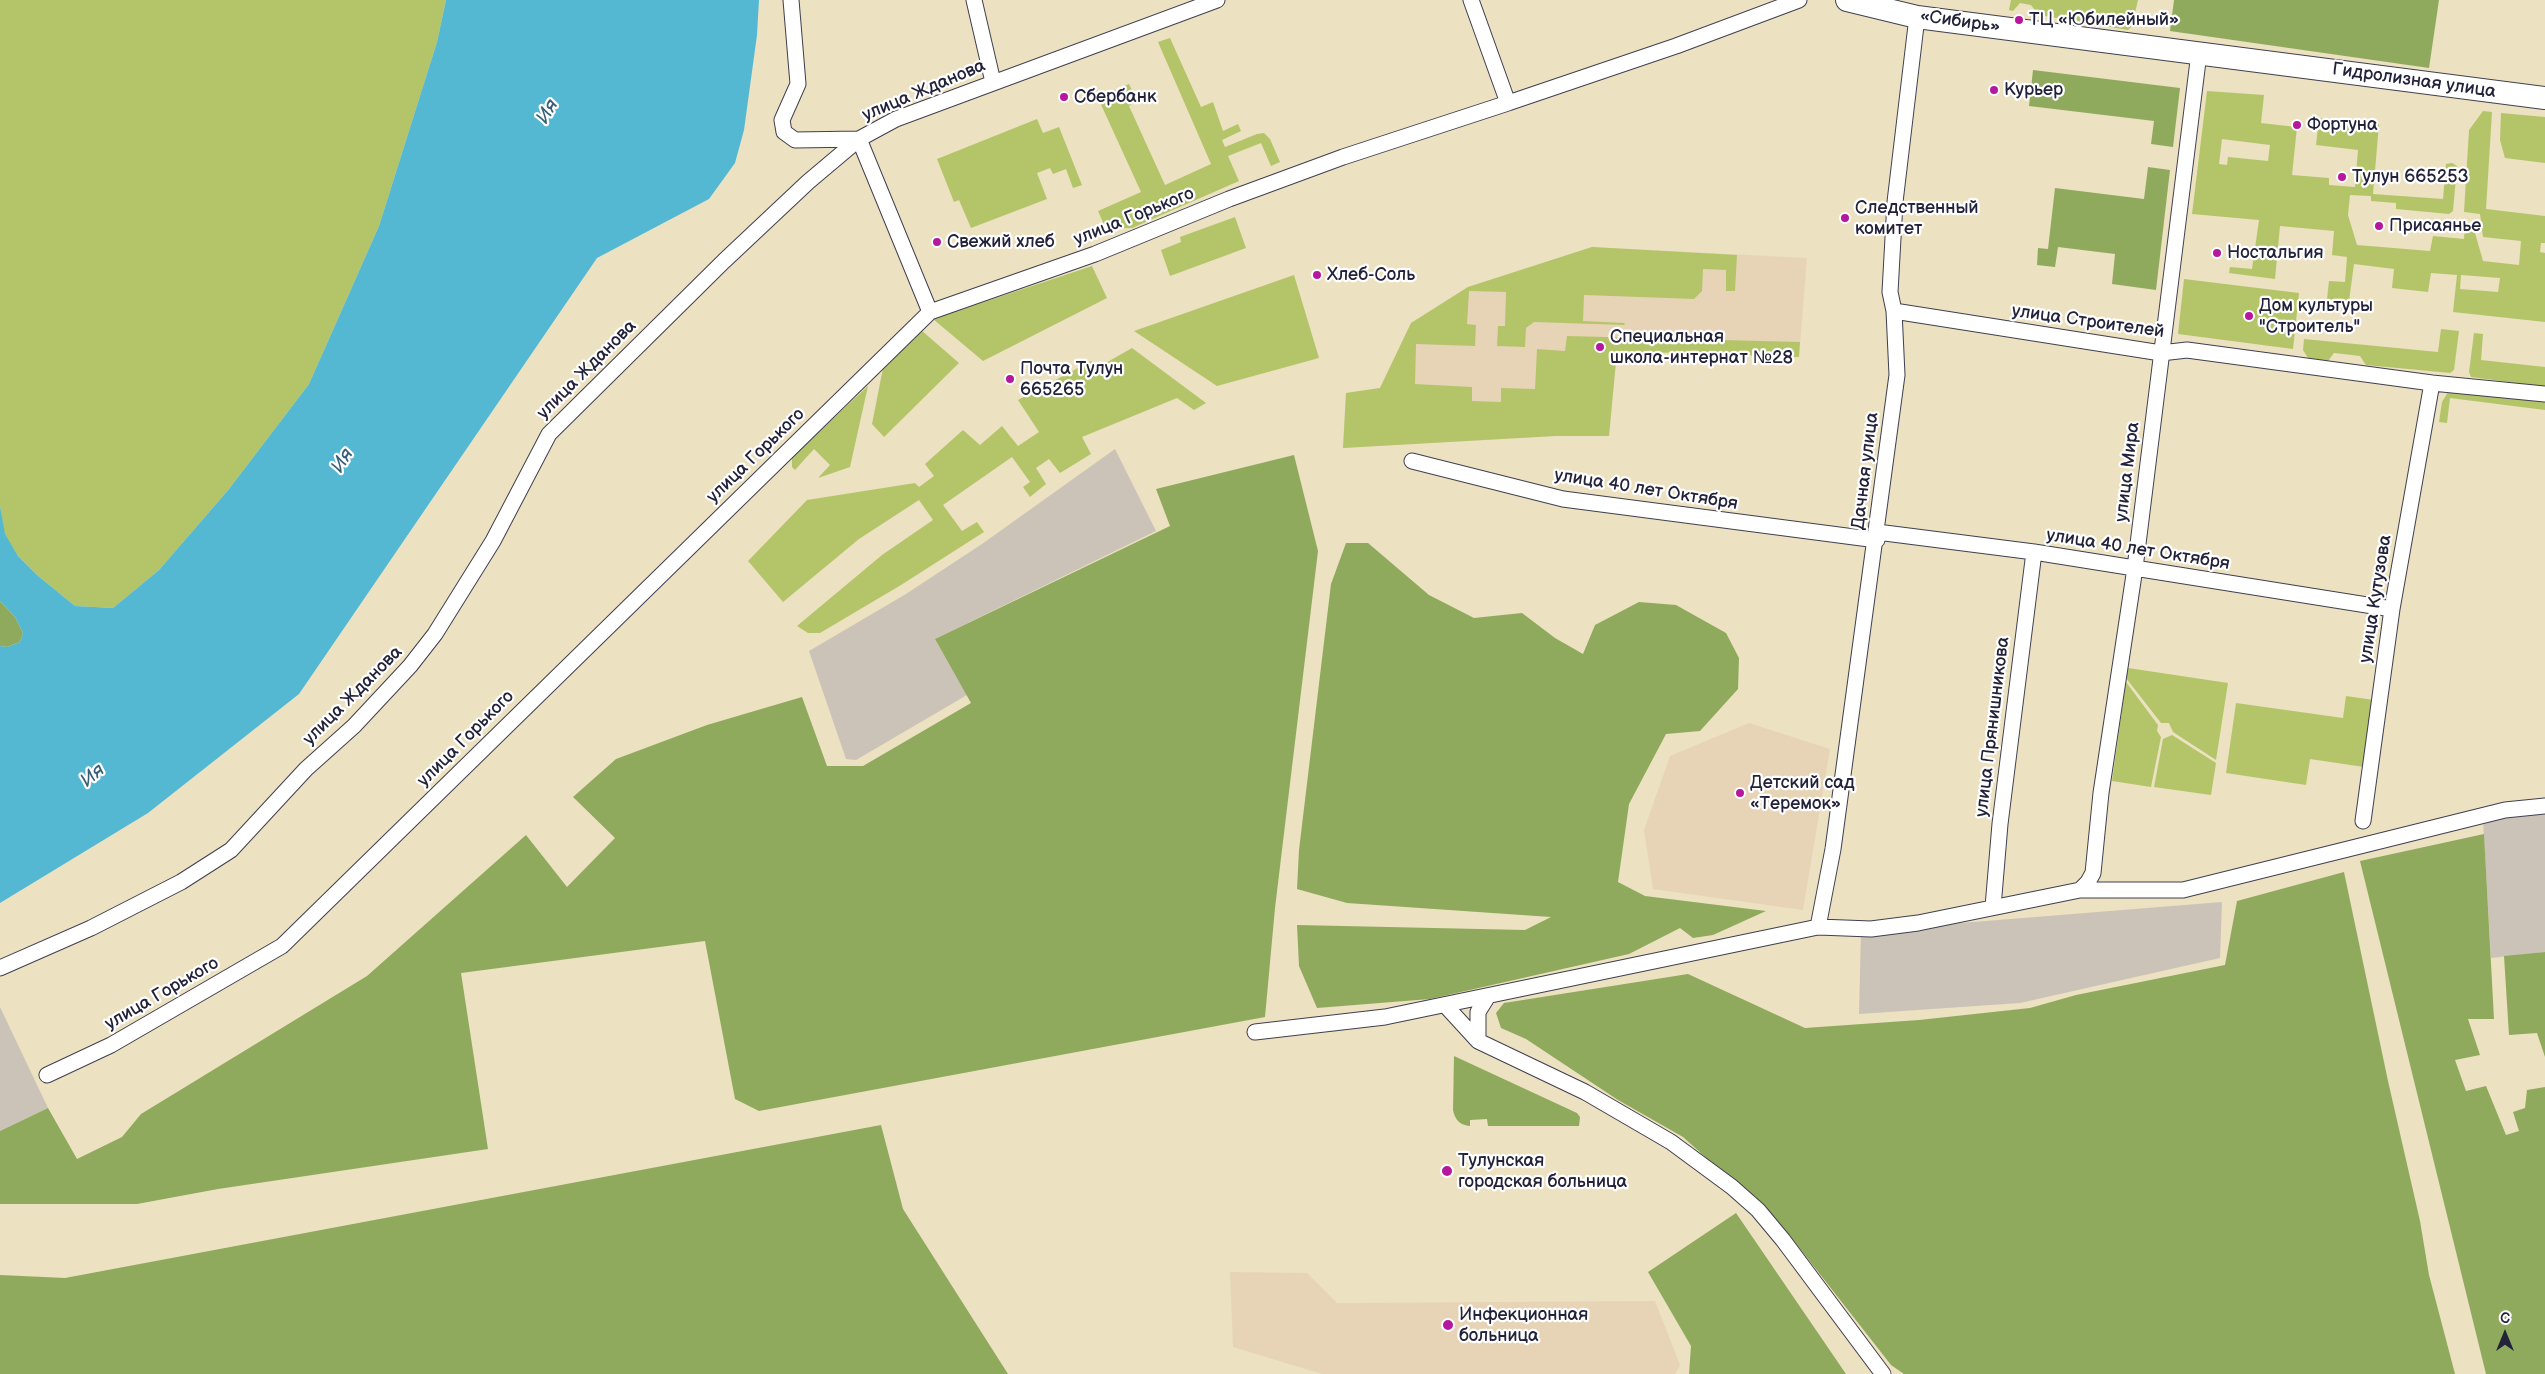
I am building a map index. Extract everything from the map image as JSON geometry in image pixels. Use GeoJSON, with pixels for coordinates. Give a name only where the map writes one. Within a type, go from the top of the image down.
{"type":"FeatureCollection","features":[{"type":"Feature","properties":{"kind":"highway","name":"«Сибирь»"},"geometry":{"type":"LineString","coordinates":[[1847,0],[1917,17],[2283,64]]}},
{"type":"Feature","properties":{"kind":"highway","name":"Гидролизная улица"},"geometry":{"type":"LineString","coordinates":[[2283,64],[2545,98]]}},
{"type":"Feature","properties":{"kind":"street"},"geometry":{"type":"LineString","coordinates":[[791,0],[798,84],[782,120],[784,132],[794,140],[859,139],[930,312]]}},
{"type":"Feature","properties":{"kind":"street"},"geometry":{"type":"LineString","coordinates":[[974,0],[993,82]]}},
{"type":"Feature","properties":{"kind":"street","name":"улица Жданова"},"geometry":{"type":"LineString","coordinates":[[0,968],[90,928],[181,882],[231,850],[306,769],[354,726],[410,666],[435,634],[493,541],[549,434],[724,261],[859,139],[896,119],[1217,0]]}},
{"type":"Feature","properties":{"kind":"street"},"geometry":{"type":"LineString","coordinates":[[1471,0],[1508,103]]}},
{"type":"Feature","properties":{"kind":"street","name":"улица Горького"},"geometry":{"type":"LineString","coordinates":[[48,1075],[111,1045],[282,946],[930,312],[1095,254],[1229,199],[1343,157],[1676,46],[1799,0]]}},
{"type":"Feature","properties":{"kind":"street","name":"Дачная улица"},"geometry":{"type":"LineString","coordinates":[[1818,928],[1833,849],[1898,375],[1894,311],[1890,292],[1895,202],[1917,17]]}},
{"type":"Feature","properties":{"kind":"street","name":"улица Мира"},"geometry":{"type":"LineString","coordinates":[[2080,890],[2093,873],[2101,793],[2135,568],[2199,53]]}},
{"type":"Feature","properties":{"kind":"street","name":"улица Строителей"},"geometry":{"type":"LineString","coordinates":[[1894,311],[2161,353],[2187,350],[2432,383],[2545,394]]}},
{"type":"Feature","properties":{"kind":"street","name":"улица Кутузова"},"geometry":{"type":"LineString","coordinates":[[2364,821],[2392,609],[2432,383]]}},
{"type":"Feature","properties":{"kind":"street","name":"улица 40 лет Октября"},"geometry":{"type":"LineString","coordinates":[[1412,461],[1563,499],[1877,536],[2034,552],[2392,609]]}},
{"type":"Feature","properties":{"kind":"street","name":"улица Прянишникова"},"geometry":{"type":"LineString","coordinates":[[1993,907],[2000,824],[2034,552]]}},
{"type":"Feature","properties":{"kind":"street"},"geometry":{"type":"LineString","coordinates":[[1255,1032],[1385,1017],[1818,928],[1870,929],[1918,923],[2080,890],[2183,890],[2505,810],[2545,806]]}},
{"type":"Feature","properties":{"kind":"street"},"geometry":{"type":"LineString","coordinates":[[1478,1041],[1478,1012],[1488,996]]}},
{"type":"Feature","properties":{"kind":"street"},"geometry":{"type":"LineString","coordinates":[[1445,1005],[1478,1041],[1585,1092],[1671,1142],[1732,1187],[1758,1210],[1783,1240],[1883,1374]]}},
{"type":"Feature","properties":{"kind":"shaded area","name":"Специальная школа-интернат №28"},"geometry":{"type":"Polygon","coordinates":[[[1592,247],[1807,258],[1799,357],[1617,351],[1609,436],[1555,436],[1343,448],[1346,393],[1380,388],[1411,323],[1468,287],[1592,247]]]}},
{"type":"Feature","properties":{"kind":"shaded area"},"geometry":{"type":"Polygon","coordinates":[[[1115,449],[1156,531],[935,639],[967,695],[856,760],[846,759],[809,651],[906,594],[982,544],[1115,449]]]}},
{"type":"Feature","properties":{"kind":"shaded area","name":"Детский сад «Теремок»"},"geometry":{"type":"Polygon","coordinates":[[[1749,723],[1830,749],[1803,910],[1653,889],[1644,830],[1670,756],[1749,723]]]}},
{"type":"Feature","properties":{"kind":"shaded area"},"geometry":{"type":"Polygon","coordinates":[[[2545,814],[2545,952],[2491,958],[2483,820],[2545,814]]]}},
{"type":"Feature","properties":{"kind":"shaded area"},"geometry":{"type":"Polygon","coordinates":[[[2222,902],[2220,958],[2020,1003],[1859,1014],[1861,931],[2222,902]]]}},
{"type":"Feature","properties":{"kind":"shaded area"},"geometry":{"type":"Polygon","coordinates":[[[0,1007],[48,1108],[0,1131],[0,1007]]]}},
{"type":"Feature","properties":{"kind":"shaded area","name":"Инфекционная больница"},"geometry":{"type":"Polygon","coordinates":[[[1230,1272],[1307,1273],[1337,1303],[1655,1301],[1680,1365],[1675,1374],[1322,1374],[1233,1347],[1230,1272]]]}},
{"type":"Feature","properties":{"kind":"green space"},"geometry":{"type":"Polygon","coordinates":[[[0,0],[446,0],[437,42],[379,226],[309,384],[229,489],[159,570],[113,608],[75,606],[37,575],[18,556],[4,534],[0,506],[0,0]]]}},
{"type":"Feature","properties":{"kind":"green space"},"geometry":{"type":"Polygon","coordinates":[[[2011,0],[2138,0],[2132,26],[2128,30],[2045,16],[2037,13],[2031,5],[2020,3],[2013,11],[2009,10],[2011,0]]]}},
{"type":"Feature","properties":{"kind":"green space"},"geometry":{"type":"Polygon","coordinates":[[[2174,0],[2439,0],[2429,68],[2170,31],[2174,0]]]}},
{"type":"Feature","properties":{"kind":"green space"},"geometry":{"type":"Polygon","coordinates":[[[1170,38],[1201,107],[1213,102],[1223,131],[1238,124],[1241,131],[1222,140],[1225,147],[1264,133],[1270,139],[1280,162],[1271,166],[1261,143],[1228,156],[1239,181],[1132,228],[1106,229],[1098,211],[1141,192],[1098,98],[1129,84],[1137,101],[1129,106],[1165,185],[1211,164],[1158,42],[1170,38]]]}},
{"type":"Feature","properties":{"kind":"green space"},"geometry":{"type":"Polygon","coordinates":[[[2033,70],[2180,88],[2173,147],[2151,144],[2154,121],[2029,106],[2033,70]]]}},
{"type":"Feature","properties":{"kind":"green space"},"geometry":{"type":"Polygon","coordinates":[[[2207,91],[2264,95],[2261,123],[2297,127],[2292,175],[2329,178],[2329,185],[2355,187],[2358,150],[2316,145],[2319,118],[2379,124],[2373,194],[2443,199],[2446,164],[2452,163],[2457,166],[2453,211],[2449,214],[2396,209],[2396,203],[2371,201],[2371,196],[2350,195],[2348,215],[2357,245],[2430,251],[2433,236],[2464,239],[2465,225],[2473,226],[2483,261],[2519,265],[2521,241],[2483,237],[2480,214],[2464,212],[2469,130],[2483,111],[2492,112],[2486,209],[2545,216],[2545,243],[2541,243],[2540,252],[2545,253],[2545,322],[2453,312],[2457,275],[2431,273],[2428,292],[2392,288],[2394,269],[2354,264],[2349,301],[2327,299],[2329,281],[2345,282],[2347,257],[2332,255],[2334,231],[2280,226],[2275,279],[2229,273],[2230,267],[2252,269],[2259,220],[2192,214],[2207,91]],[[2222,139],[2219,164],[2227,165],[2228,157],[2268,161],[2270,145],[2222,139]],[[2461,275],[2460,289],[2498,292],[2500,278],[2461,275]]]}},
{"type":"Feature","properties":{"kind":"green space"},"geometry":{"type":"Polygon","coordinates":[[[2501,113],[2545,117],[2545,163],[2505,158],[2500,140],[2501,113]]]}},
{"type":"Feature","properties":{"kind":"green space"},"geometry":{"type":"Polygon","coordinates":[[[1037,119],[1043,133],[1059,127],[1082,185],[1073,188],[1066,169],[1053,174],[1050,168],[1037,173],[1047,199],[971,228],[959,200],[954,202],[937,159],[1037,119]]]}},
{"type":"Feature","properties":{"kind":"green space"},"geometry":{"type":"Polygon","coordinates":[[[2148,167],[2170,170],[2156,290],[2112,284],[2115,254],[2058,247],[2055,267],[2037,265],[2038,248],[2048,249],[2055,188],[2144,199],[2148,167]]]}},
{"type":"Feature","properties":{"kind":"green space"},"geometry":{"type":"Polygon","coordinates":[[[1235,217],[1246,248],[1170,276],[1161,250],[1181,242],[1180,237],[1235,217]]]}},
{"type":"Feature","properties":{"kind":"green space","name":"Специальная школа-интернат №28"},"geometry":{"type":"Polygon","coordinates":[[[1592,247],[1737,255],[1735,291],[1726,291],[1726,270],[1703,269],[1702,291],[1694,299],[1584,295],[1583,321],[1624,323],[1625,325],[1534,322],[1526,328],[1525,347],[1497,346],[1498,326],[1505,326],[1506,292],[1469,291],[1467,324],[1476,325],[1475,346],[1416,344],[1415,384],[1472,387],[1472,401],[1501,402],[1501,388],[1535,389],[1537,349],[1565,351],[1567,336],[1800,342],[1799,357],[1617,351],[1609,436],[1555,436],[1343,448],[1346,393],[1380,388],[1411,323],[1468,287],[1592,247]]]}},
{"type":"Feature","properties":{"kind":"green space"},"geometry":{"type":"Polygon","coordinates":[[[1092,266],[1107,298],[983,361],[933,319],[1092,266]]]}},
{"type":"Feature","properties":{"kind":"green space"},"geometry":{"type":"Polygon","coordinates":[[[1294,275],[1319,358],[1217,386],[1134,331],[1294,275]]]}},
{"type":"Feature","properties":{"kind":"green space"},"geometry":{"type":"Polygon","coordinates":[[[2184,279],[2299,293],[2293,349],[2178,334],[2184,279]]]}},
{"type":"Feature","properties":{"kind":"green space"},"geometry":{"type":"Polygon","coordinates":[[[2441,329],[2459,331],[2454,370],[2450,373],[2366,365],[2360,356],[2334,353],[2328,361],[2308,358],[2303,350],[2304,339],[2438,352],[2441,329]]]}},
{"type":"Feature","properties":{"kind":"green space"},"geometry":{"type":"Polygon","coordinates":[[[921,330],[959,363],[884,437],[872,424],[883,368],[921,330]]]}},
{"type":"Feature","properties":{"kind":"green space"},"geometry":{"type":"Polygon","coordinates":[[[2474,333],[2483,334],[2481,360],[2545,367],[2545,387],[2471,377],[2469,372],[2474,333]]]}},
{"type":"Feature","properties":{"kind":"green space"},"geometry":{"type":"Polygon","coordinates":[[[1132,348],[1206,403],[1194,410],[1177,398],[1082,437],[1091,454],[1060,473],[1049,459],[1036,468],[1046,484],[1030,497],[1023,487],[1030,482],[1012,457],[943,505],[962,531],[977,522],[984,532],[901,585],[820,633],[808,633],[797,626],[882,555],[933,520],[919,500],[859,539],[783,602],[748,561],[807,500],[915,483],[919,487],[934,476],[925,464],[963,430],[980,445],[1002,426],[1018,446],[1039,432],[1018,400],[1091,361],[1097,368],[1132,348]]]}},
{"type":"Feature","properties":{"kind":"green space"},"geometry":{"type":"Polygon","coordinates":[[[868,386],[850,467],[818,478],[830,465],[814,449],[795,470],[792,467],[792,457],[868,386]]]}},
{"type":"Feature","properties":{"kind":"green space"},"geometry":{"type":"Polygon","coordinates":[[[2448,392],[2545,400],[2545,410],[2450,398],[2447,423],[2439,422],[2442,402],[2448,392]]]}},
{"type":"Feature","properties":{"kind":"green space"},"geometry":{"type":"Polygon","coordinates":[[[1294,455],[1318,551],[1275,908],[1265,1017],[759,1111],[735,1099],[705,941],[461,973],[488,1149],[218,1189],[137,1204],[0,1204],[0,1131],[48,1108],[77,1159],[122,1137],[141,1114],[367,976],[526,835],[567,887],[615,838],[573,797],[616,759],[707,725],[802,697],[827,766],[863,766],[971,703],[935,639],[1170,526],[1156,489],[1294,455]]]}},
{"type":"Feature","properties":{"kind":"green space"},"geometry":{"type":"Polygon","coordinates":[[[1346,543],[1368,543],[1429,595],[1474,618],[1522,613],[1555,638],[1583,654],[1595,625],[1639,602],[1676,605],[1726,633],[1739,658],[1738,689],[1700,731],[1666,734],[1629,804],[1618,882],[1645,896],[1766,911],[1713,935],[1693,938],[1680,928],[1629,954],[1430,999],[1317,1008],[1299,966],[1297,925],[1525,930],[1551,917],[1347,903],[1297,889],[1299,850],[1331,584],[1346,543]]]}},
{"type":"Feature","properties":{"kind":"green space"},"geometry":{"type":"Polygon","coordinates":[[[0,601],[15,617],[23,633],[20,642],[7,647],[0,646],[0,601]]]}},
{"type":"Feature","properties":{"kind":"green space"},"geometry":{"type":"Polygon","coordinates":[[[2128,668],[2228,683],[2216,760],[2173,732],[2169,723],[2161,723],[2126,678],[2128,668]]]}},
{"type":"Feature","properties":{"kind":"green space"},"geometry":{"type":"Polygon","coordinates":[[[2126,682],[2158,725],[2157,731],[2161,737],[2151,787],[2112,781],[2126,682]]]}},
{"type":"Feature","properties":{"kind":"green space"},"geometry":{"type":"Polygon","coordinates":[[[2346,696],[2374,700],[2364,767],[2310,759],[2306,785],[2226,773],[2236,703],[2343,718],[2346,696]]]}},
{"type":"Feature","properties":{"kind":"green space"},"geometry":{"type":"Polygon","coordinates":[[[2172,735],[2216,763],[2211,795],[2154,787],[2163,739],[2172,735]]]}},
{"type":"Feature","properties":{"kind":"green space"},"geometry":{"type":"Polygon","coordinates":[[[2484,834],[2494,1019],[2468,1019],[2480,1055],[2455,1060],[2466,1091],[2486,1086],[2506,1135],[2519,1131],[2513,1112],[2525,1108],[2527,1090],[2545,1087],[2545,1374],[2486,1374],[2360,861],[2484,834]]]}},
{"type":"Feature","properties":{"kind":"green space"},"geometry":{"type":"Polygon","coordinates":[[[2344,872],[2420,1221],[2429,1275],[2455,1374],[1904,1374],[1891,1365],[1783,1227],[1683,1137],[1618,1100],[1526,1039],[1501,1028],[1496,1013],[1504,1003],[1688,974],[1805,1028],[1919,1020],[2030,1008],[2076,995],[2225,965],[2237,901],[2344,872]]]}},
{"type":"Feature","properties":{"kind":"green space"},"geometry":{"type":"Polygon","coordinates":[[[2545,952],[2545,1057],[2537,1033],[2509,1035],[2504,956],[2545,952]]]}},
{"type":"Feature","properties":{"kind":"green space"},"geometry":{"type":"Polygon","coordinates":[[[1454,1056],[1577,1113],[1580,1117],[1579,1126],[1488,1126],[1487,1119],[1470,1120],[1470,1126],[1461,1123],[1455,1117],[1453,1110],[1454,1056]]]}},
{"type":"Feature","properties":{"kind":"green space"},"geometry":{"type":"Polygon","coordinates":[[[881,1125],[903,1209],[1008,1374],[0,1374],[0,1275],[65,1278],[881,1125]]]}},
{"type":"Feature","properties":{"kind":"green space"},"geometry":{"type":"Polygon","coordinates":[[[1736,1213],[1846,1374],[1689,1374],[1691,1346],[1648,1272],[1736,1213]]]}},
{"type":"Feature","properties":{"kind":"water","name":"Ия"},"geometry":{"type":"Polygon","coordinates":[[[446,0],[759,0],[757,35],[744,130],[735,163],[709,199],[597,258],[299,694],[148,813],[0,903],[0,646],[7,647],[20,642],[23,633],[15,617],[0,601],[0,506],[5,534],[18,556],[37,575],[75,606],[113,608],[159,570],[229,489],[309,384],[379,226],[437,42],[446,0]]]}},
{"type":"Feature","properties":{"kind":"place","name":"ТЦ «Юбилейный»"},"geometry":{"type":"Point","coordinates":[2019,20]}},
{"type":"Feature","properties":{"kind":"place","name":"Курьер"},"geometry":{"type":"Point","coordinates":[1994,90]}},
{"type":"Feature","properties":{"kind":"place","name":"Сбербанк"},"geometry":{"type":"Point","coordinates":[1064,97]}},
{"type":"Feature","properties":{"kind":"place","name":"Фортуна"},"geometry":{"type":"Point","coordinates":[2297,125]}},
{"type":"Feature","properties":{"kind":"place","name":"Тулун 665253"},"geometry":{"type":"Point","coordinates":[2342,177]}},
{"type":"Feature","properties":{"kind":"place","name":"Следственный комитет"},"geometry":{"type":"Point","coordinates":[1845,218]}},
{"type":"Feature","properties":{"kind":"place","name":"Присаянье"},"geometry":{"type":"Point","coordinates":[2379,226]}},
{"type":"Feature","properties":{"kind":"place","name":"Свежий хлеб"},"geometry":{"type":"Point","coordinates":[937,242]}},
{"type":"Feature","properties":{"kind":"place","name":"Ностальгия"},"geometry":{"type":"Point","coordinates":[2217,253]}},
{"type":"Feature","properties":{"kind":"place","name":"Хлеб-Соль"},"geometry":{"type":"Point","coordinates":[1317,275]}},
{"type":"Feature","properties":{"kind":"place","name":"Дом культуры \"Строитель\""},"geometry":{"type":"Point","coordinates":[2249,316]}},
{"type":"Feature","properties":{"kind":"place","name":"Специальная школа-интернат №28"},"geometry":{"type":"Point","coordinates":[1600,347]}},
{"type":"Feature","properties":{"kind":"place","name":"Почта Тулун 665265"},"geometry":{"type":"Point","coordinates":[1010,379]}},
{"type":"Feature","properties":{"kind":"place","name":"Детский сад «Теремок»"},"geometry":{"type":"Point","coordinates":[1740,793]}},
{"type":"Feature","properties":{"kind":"place","name":"Тулунская городская больница"},"geometry":{"type":"Point","coordinates":[1447,1171]}},
{"type":"Feature","properties":{"kind":"place","name":"Инфекционная больница"},"geometry":{"type":"Point","coordinates":[1448,1325]}}]}
